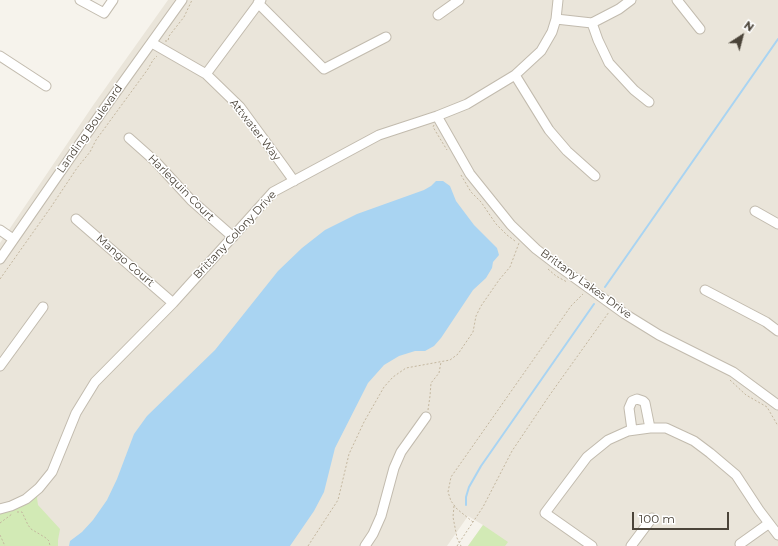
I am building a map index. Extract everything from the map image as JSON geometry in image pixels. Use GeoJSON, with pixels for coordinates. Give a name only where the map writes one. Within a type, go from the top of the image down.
{"type":"FeatureCollection","features":[{"type":"Feature","properties":{"kind":"street"},"geometry":{"type":"LineString","coordinates":[[80,0],[104,13],[114,0]]}},
{"type":"Feature","properties":{"kind":"street","name":"Landing Boulevard"},"geometry":{"type":"LineString","coordinates":[[0,258],[106,106],[156,45],[182,0]]}},
{"type":"Feature","properties":{"kind":"street"},"geometry":{"type":"LineString","coordinates":[[438,14],[459,0]]}},
{"type":"Feature","properties":{"kind":"street","name":"Brittany Colony Drive"},"geometry":{"type":"LineString","coordinates":[[0,510],[26,499],[39,488],[52,472],[76,413],[95,382],[173,303],[273,192],[379,135],[439,119],[515,75],[541,51],[552,32],[556,19],[558,0]]}},
{"type":"Feature","properties":{"kind":"street"},"geometry":{"type":"LineString","coordinates":[[556,19],[592,23],[619,9],[631,0]]}},
{"type":"Feature","properties":{"kind":"street"},"geometry":{"type":"LineString","coordinates":[[677,0],[700,29]]}},
{"type":"Feature","properties":{"kind":"street"},"geometry":{"type":"LineString","coordinates":[[206,74],[260,1],[324,69],[386,37]]}},
{"type":"Feature","properties":{"kind":"street"},"geometry":{"type":"LineString","coordinates":[[592,23],[609,63],[634,90],[650,102]]}},
{"type":"Feature","properties":{"kind":"street","name":"Attwater Way"},"geometry":{"type":"LineString","coordinates":[[156,45],[206,74],[240,107],[294,181]]}},
{"type":"Feature","properties":{"kind":"street"},"geometry":{"type":"LineString","coordinates":[[0,56],[46,86]]}},
{"type":"Feature","properties":{"kind":"street"},"geometry":{"type":"LineString","coordinates":[[515,75],[549,130],[567,151],[595,176]]}},
{"type":"Feature","properties":{"kind":"street","name":"Brittany Lakes Drive"},"geometry":{"type":"LineString","coordinates":[[439,119],[470,174],[511,224],[521,239],[626,314],[659,335],[734,372],[778,405]]}},
{"type":"Feature","properties":{"kind":"street","name":"Harlequin Court"},"geometry":{"type":"LineString","coordinates":[[129,138],[156,162],[191,200],[233,237]]}},
{"type":"Feature","properties":{"kind":"street"},"geometry":{"type":"LineString","coordinates":[[755,211],[778,224]]}},
{"type":"Feature","properties":{"kind":"street","name":"Mango Court"},"geometry":{"type":"LineString","coordinates":[[76,219],[173,303]]}},
{"type":"Feature","properties":{"kind":"street"},"geometry":{"type":"LineString","coordinates":[[0,230],[13,239]]}},
{"type":"Feature","properties":{"kind":"street"},"geometry":{"type":"LineString","coordinates":[[705,290],[766,322],[778,331]]}},
{"type":"Feature","properties":{"kind":"street"},"geometry":{"type":"LineString","coordinates":[[0,366],[42,307]]}},
{"type":"Feature","properties":{"kind":"street"},"geometry":{"type":"LineString","coordinates":[[632,430],[629,408],[632,401],[637,399],[645,403],[650,428]]}},
{"type":"Feature","properties":{"kind":"street"},"geometry":{"type":"LineString","coordinates":[[365,546],[373,534],[381,516],[394,468],[401,452],[426,417]]}},
{"type":"Feature","properties":{"kind":"street"},"geometry":{"type":"LineString","coordinates":[[592,546],[545,513],[587,457],[608,440],[628,431],[650,428],[666,428],[694,441],[710,453],[736,475],[768,524],[778,535]]}},
{"type":"Feature","properties":{"kind":"street"},"geometry":{"type":"LineString","coordinates":[[631,546],[652,518]]}},
{"type":"Feature","properties":{"kind":"street"},"geometry":{"type":"LineString","coordinates":[[740,544],[768,524]]}},
{"type":"Feature","properties":{"kind":"path"},"geometry":{"type":"LineString","coordinates":[[0,279],[77,168],[90,152],[96,140],[153,60],[158,56],[156,45],[168,41],[169,36],[184,17],[192,0]]}},
{"type":"Feature","properties":{"kind":"path"},"geometry":{"type":"LineString","coordinates":[[439,119],[433,126],[449,154]]}},
{"type":"Feature","properties":{"kind":"path"},"geometry":{"type":"LineString","coordinates":[[459,171],[471,192],[481,202],[496,224],[507,235],[521,239]]}},
{"type":"Feature","properties":{"kind":"path"},"geometry":{"type":"LineString","coordinates":[[521,239],[523,246]]}},
{"type":"Feature","properties":{"kind":"path"},"geometry":{"type":"LineString","coordinates":[[308,546],[338,500],[349,454],[364,422],[384,387],[393,377],[406,368],[441,362],[454,358],[473,332],[476,316],[481,306],[510,267],[521,239]]}},
{"type":"Feature","properties":{"kind":"path"},"geometry":{"type":"LineString","coordinates":[[545,266],[556,276],[568,282]]}},
{"type":"Feature","properties":{"kind":"path"},"geometry":{"type":"LineString","coordinates":[[473,522],[456,509],[450,501],[448,492],[452,477],[571,306],[584,292]]}},
{"type":"Feature","properties":{"kind":"path"},"geometry":{"type":"LineString","coordinates":[[456,546],[493,491],[512,451],[610,310]]}},
{"type":"Feature","properties":{"kind":"path"},"geometry":{"type":"LineString","coordinates":[[426,417],[430,400],[431,383],[439,373],[441,362]]}},
{"type":"Feature","properties":{"kind":"path"},"geometry":{"type":"LineString","coordinates":[[726,376],[746,395],[767,407],[778,426]]}},
{"type":"Feature","properties":{"kind":"path"},"geometry":{"type":"LineString","coordinates":[[454,505],[453,517],[461,546]]}},
{"type":"Feature","properties":{"kind":"path"},"geometry":{"type":"LineString","coordinates":[[0,523],[13,514],[22,512],[31,529],[46,538],[49,541],[50,546]]}},
{"type":"Feature","properties":{"kind":"path"},"geometry":{"type":"LineString","coordinates":[[0,535],[5,546]]}},
{"type":"Feature","properties":{"kind":"shaded area"},"geometry":{"type":"Polygon","coordinates":[[[168,0],[778,0],[778,546],[468,546],[483,525],[468,516],[447,546],[0,546],[0,243],[94,104],[168,0]]]}},
{"type":"Feature","properties":{"kind":"green space"},"geometry":{"type":"Polygon","coordinates":[[[39,488],[37,498],[38,505],[60,529],[58,546],[0,546],[0,509],[39,488]]]}},
{"type":"Feature","properties":{"kind":"green space"},"geometry":{"type":"Polygon","coordinates":[[[483,525],[508,542],[505,546],[468,546],[483,525]]]}},
{"type":"Feature","properties":{"kind":"water"},"geometry":{"type":"Polygon","coordinates":[[[436,181],[443,181],[450,186],[456,201],[474,225],[497,248],[499,255],[493,262],[492,268],[486,278],[473,290],[434,346],[425,351],[415,351],[399,356],[384,365],[368,383],[335,448],[324,492],[314,511],[290,546],[69,546],[70,541],[82,532],[93,520],[107,500],[117,479],[134,434],[147,416],[215,350],[278,271],[302,248],[325,230],[357,214],[424,190],[436,181]]]}},
{"type":"Feature","properties":{"kind":"waterway"},"geometry":{"type":"LineString","coordinates":[[605,287],[778,39]]}},
{"type":"Feature","properties":{"kind":"waterway"},"geometry":{"type":"LineString","coordinates":[[466,505],[466,497],[469,487],[481,466],[594,304]]}}]}
